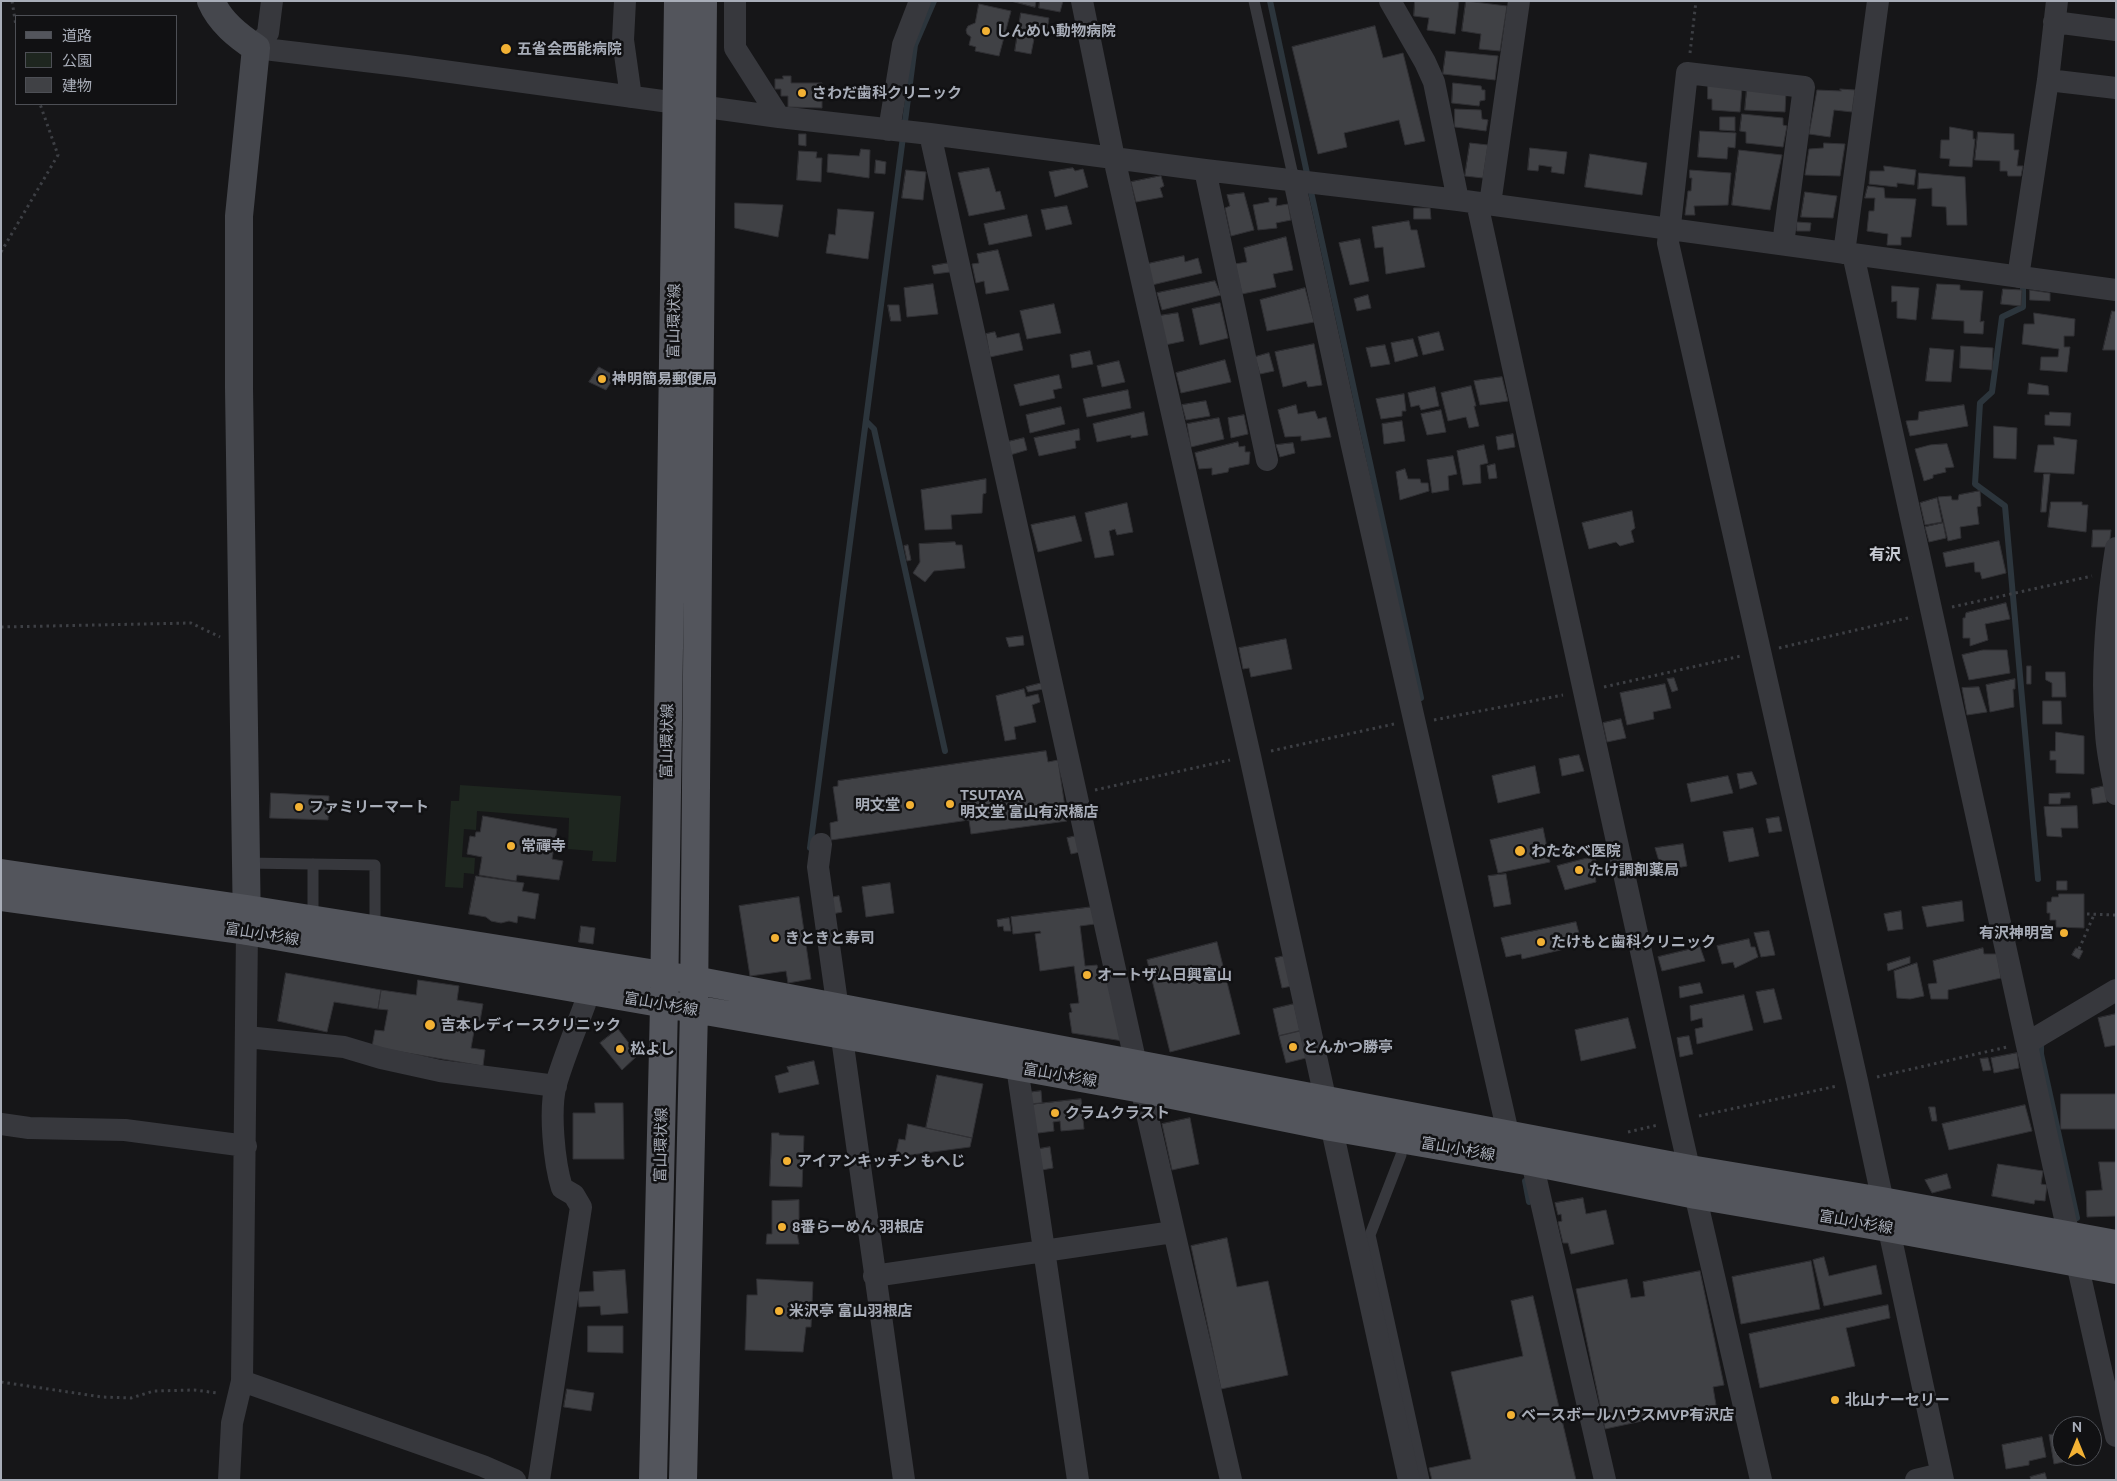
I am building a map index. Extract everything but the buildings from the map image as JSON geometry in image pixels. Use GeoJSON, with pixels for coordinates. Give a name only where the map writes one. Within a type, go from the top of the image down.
{"type":"FeatureCollection","features":[{"type":"Feature","properties":{"kind":"main road","name":"富山環状線"},"geometry":{"type":"LineString","coordinates":[[678,1],[689,105],[694,980],[683,1480]]}},
{"type":"Feature","properties":{"kind":"main road","name":"富山環状線"},"geometry":{"type":"LineString","coordinates":[[653,1480],[664,1005],[663,974],[689,105],[703,1]]}},
{"type":"Feature","properties":{"kind":"main road","name":"富山小杉線"},"geometry":{"type":"LineString","coordinates":[[1,873],[247,920],[664,1005],[843,1035],[1331,1127],[1532,1162],[1696,1195],[2116,1270]]}},
{"type":"Feature","properties":{"kind":"main road","name":"富山小杉線"},"geometry":{"type":"LineString","coordinates":[[1,896],[247,920],[313,920],[663,974],[1690,1169],[1882,1200],[2116,1244]]}},
{"type":"Feature","properties":{"kind":"street"},"geometry":{"type":"LineString","coordinates":[[211,1],[214,9],[234,33],[256,48],[407,66],[779,117],[1475,202],[2116,290]]}},
{"type":"Feature","properties":{"kind":"street"},"geometry":{"type":"LineString","coordinates":[[229,1480],[232,1423],[239,1388],[247,1037],[239,216],[256,48],[268,33],[272,1]]}},
{"type":"Feature","properties":{"kind":"street"},"geometry":{"type":"LineString","coordinates":[[625,1],[623,40],[631,97]]}},
{"type":"Feature","properties":{"kind":"street"},"geometry":{"type":"LineString","coordinates":[[735,1],[735,48],[779,117]]}},
{"type":"Feature","properties":{"kind":"street"},"geometry":{"type":"LineString","coordinates":[[889,130],[903,45],[920,1]]}},
{"type":"Feature","properties":{"kind":"street"},"geometry":{"type":"LineString","coordinates":[[1082,1],[1114,158],[1331,1127],[1371,1271],[1409,1480]]}},
{"type":"Feature","properties":{"kind":"street"},"geometry":{"type":"LineString","coordinates":[[1390,1],[1425,62],[1434,82],[1475,202],[1678,1120],[1761,1480]]}},
{"type":"Feature","properties":{"kind":"street"},"geometry":{"type":"LineString","coordinates":[[1475,202],[1519,1]]}},
{"type":"Feature","properties":{"kind":"street"},"geometry":{"type":"LineString","coordinates":[[1878,1],[1849,253],[2116,1436]]}},
{"type":"Feature","properties":{"kind":"street"},"geometry":{"type":"LineString","coordinates":[[2018,277],[2048,80],[2056,12],[2116,30]]}},
{"type":"Feature","properties":{"kind":"street"},"geometry":{"type":"LineString","coordinates":[[1784,244],[1804,87],[1687,73],[1668,243],[1857,1081],[1942,1477],[1916,1480]]}},
{"type":"Feature","properties":{"kind":"street"},"geometry":{"type":"LineString","coordinates":[[2048,80],[2116,88]]}},
{"type":"Feature","properties":{"kind":"street"},"geometry":{"type":"LineString","coordinates":[[930,134],[1173,1232],[1231,1480]]}},
{"type":"Feature","properties":{"kind":"street"},"geometry":{"type":"LineString","coordinates":[[1205,170],[1266,460]]}},
{"type":"Feature","properties":{"kind":"street"},"geometry":{"type":"LineString","coordinates":[[1294,180],[1354,456],[1508,1133]]}},
{"type":"Feature","properties":{"kind":"street"},"geometry":{"type":"LineString","coordinates":[[2116,548],[2109,600],[2105,698],[2106,732],[2116,794]]}},
{"type":"Feature","properties":{"kind":"street"},"geometry":{"type":"LineString","coordinates":[[821,844],[818,867],[904,1480]]}},
{"type":"Feature","properties":{"kind":"street"},"geometry":{"type":"LineString","coordinates":[[539,1480],[580,1207],[574,1195],[562,1188],[558,1176],[553,1125],[556,1086],[585,1004],[588,990]]}},
{"type":"Feature","properties":{"kind":"street"},"geometry":{"type":"LineString","coordinates":[[2027,1043],[2116,990]]}},
{"type":"Feature","properties":{"kind":"street"},"geometry":{"type":"LineString","coordinates":[[247,1037],[344,1047],[381,1058],[440,1071],[556,1086]]}},
{"type":"Feature","properties":{"kind":"street"},"geometry":{"type":"LineString","coordinates":[[1017,1067],[1078,1480]]}},
{"type":"Feature","properties":{"kind":"street"},"geometry":{"type":"LineString","coordinates":[[1,1124],[29,1128],[125,1130],[246,1146]]}},
{"type":"Feature","properties":{"kind":"street"},"geometry":{"type":"LineString","coordinates":[[1532,1162],[1605,1480]]}},
{"type":"Feature","properties":{"kind":"street"},"geometry":{"type":"LineString","coordinates":[[874,1276],[1173,1232]]}},
{"type":"Feature","properties":{"kind":"street"},"geometry":{"type":"LineString","coordinates":[[239,1388],[483,1466],[515,1480]]}},
{"type":"Feature","properties":{"kind":"lane"},"geometry":{"type":"LineString","coordinates":[[1254,1],[1294,180]]}},
{"type":"Feature","properties":{"kind":"lane"},"geometry":{"type":"LineString","coordinates":[[246,863],[375,865],[375,930]]}},
{"type":"Feature","properties":{"kind":"lane"},"geometry":{"type":"LineString","coordinates":[[313,864],[313,920]]}},
{"type":"Feature","properties":{"kind":"lane"},"geometry":{"type":"LineString","coordinates":[[1401,1155],[1370,1235],[1371,1271],[1424,1480]]}},
{"type":"Feature","properties":{"kind":"path"},"geometry":{"type":"LineString","coordinates":[[12,1],[15,20]]}},
{"type":"Feature","properties":{"kind":"path"},"geometry":{"type":"LineString","coordinates":[[1687,73],[1696,1]]}},
{"type":"Feature","properties":{"kind":"path"},"geometry":{"type":"LineString","coordinates":[[1,252],[58,155],[40,105]]}},
{"type":"Feature","properties":{"kind":"path"},"geometry":{"type":"LineString","coordinates":[[1,627],[190,623],[242,648]]}},
{"type":"Feature","properties":{"kind":"path"},"geometry":{"type":"LineString","coordinates":[[2087,914],[2116,915]]}},
{"type":"Feature","properties":{"kind":"path"},"geometry":{"type":"LineString","coordinates":[[2079,949],[2094,915]]}},
{"type":"Feature","properties":{"kind":"path"},"geometry":{"type":"LineString","coordinates":[[1623,1134],[1678,1120],[2027,1043]]}},
{"type":"Feature","properties":{"kind":"path"},"geometry":{"type":"LineString","coordinates":[[1,1382],[102,1397],[131,1398],[154,1391],[239,1388]]}},
{"type":"Feature","properties":{"kind":"green space"},"geometry":{"type":"Polygon","coordinates":[[[460,785],[621,796],[616,862],[592,861],[593,851],[568,849],[569,818],[477,811],[476,830],[464,829],[462,857],[475,858],[474,874],[464,873],[463,888],[445,887],[451,801],[459,801],[460,785]]]}},
{"type":"Feature","properties":{"kind":"waterway"},"geometry":{"type":"LineString","coordinates":[[810,848],[915,45],[934,1]]}},
{"type":"Feature","properties":{"kind":"waterway"},"geometry":{"type":"LineString","coordinates":[[1270,1],[1308,178]]}},
{"type":"Feature","properties":{"kind":"waterway"},"geometry":{"type":"LineString","coordinates":[[1310,187],[1421,698]]}},
{"type":"Feature","properties":{"kind":"waterway"},"geometry":{"type":"LineString","coordinates":[[2023,287],[2023,307],[2002,317],[1992,392],[1980,403],[1975,484],[2005,506],[2038,879]]}},
{"type":"Feature","properties":{"kind":"waterway"},"geometry":{"type":"LineString","coordinates":[[866,421],[874,429],[945,751]]}},
{"type":"Feature","properties":{"kind":"waterway"},"geometry":{"type":"LineString","coordinates":[[2044,1042],[2041,1044],[2041,1054],[2077,1218]]}},
{"type":"Feature","properties":{"kind":"waterway"},"geometry":{"type":"LineString","coordinates":[[1525,1181],[1529,1202]]}},
{"type":"Feature","properties":{"kind":"place","name":"しんめい動物病院"},"geometry":{"type":"Point","coordinates":[986,31]}},
{"type":"Feature","properties":{"kind":"place","name":"五省会西能病院"},"geometry":{"type":"Point","coordinates":[506,49]}},
{"type":"Feature","properties":{"kind":"place","name":"さわだ歯科クリニック"},"geometry":{"type":"Point","coordinates":[802,93]}},
{"type":"Feature","properties":{"kind":"place","name":"神明簡易郵便局"},"geometry":{"type":"Point","coordinates":[602,379]}},
{"type":"Feature","properties":{"kind":"place","name":"TSUTAYA 明文堂 富山有沢橋店"},"geometry":{"type":"Point","coordinates":[950,804]}},
{"type":"Feature","properties":{"kind":"place","name":"明文堂"},"geometry":{"type":"Point","coordinates":[910,805]}},
{"type":"Feature","properties":{"kind":"place","name":"ファミリーマート"},"geometry":{"type":"Point","coordinates":[299,807]}},
{"type":"Feature","properties":{"kind":"place","name":"常禪寺"},"geometry":{"type":"Point","coordinates":[511,846]}},
{"type":"Feature","properties":{"kind":"place","name":"わたなべ医院"},"geometry":{"type":"Point","coordinates":[1520,851]}},
{"type":"Feature","properties":{"kind":"place","name":"たけ調剤薬局"},"geometry":{"type":"Point","coordinates":[1579,870]}},
{"type":"Feature","properties":{"kind":"place","name":"有沢神明宮"},"geometry":{"type":"Point","coordinates":[2064,933]}},
{"type":"Feature","properties":{"kind":"place","name":"きときと寿司"},"geometry":{"type":"Point","coordinates":[775,938]}},
{"type":"Feature","properties":{"kind":"place","name":"たけもと歯科クリニック"},"geometry":{"type":"Point","coordinates":[1541,942]}},
{"type":"Feature","properties":{"kind":"place","name":"オートザム日興富山"},"geometry":{"type":"Point","coordinates":[1087,975]}},
{"type":"Feature","properties":{"kind":"place","name":"吉本レディースクリニック"},"geometry":{"type":"Point","coordinates":[430,1025]}},
{"type":"Feature","properties":{"kind":"place","name":"とんかつ勝亭"},"geometry":{"type":"Point","coordinates":[1293,1047]}},
{"type":"Feature","properties":{"kind":"place","name":"松よし"},"geometry":{"type":"Point","coordinates":[620,1049]}},
{"type":"Feature","properties":{"kind":"place","name":"クラムクラスト"},"geometry":{"type":"Point","coordinates":[1055,1113]}},
{"type":"Feature","properties":{"kind":"place","name":"アイアンキッチン もへじ"},"geometry":{"type":"Point","coordinates":[787,1161]}},
{"type":"Feature","properties":{"kind":"place","name":"8番らーめん 羽根店"},"geometry":{"type":"Point","coordinates":[782,1227]}},
{"type":"Feature","properties":{"kind":"place","name":"米沢亭 富山羽根店"},"geometry":{"type":"Point","coordinates":[779,1311]}},
{"type":"Feature","properties":{"kind":"place","name":"北山ナーセリー"},"geometry":{"type":"Point","coordinates":[1835,1400]}},
{"type":"Feature","properties":{"kind":"place","name":"ベースボールハウスMVP有沢店"},"geometry":{"type":"Point","coordinates":[1511,1415]}},
{"type":"Feature","properties":{"kind":"district","name":"有沢"},"geometry":{"type":"Point","coordinates":[1885,555]}}]}
